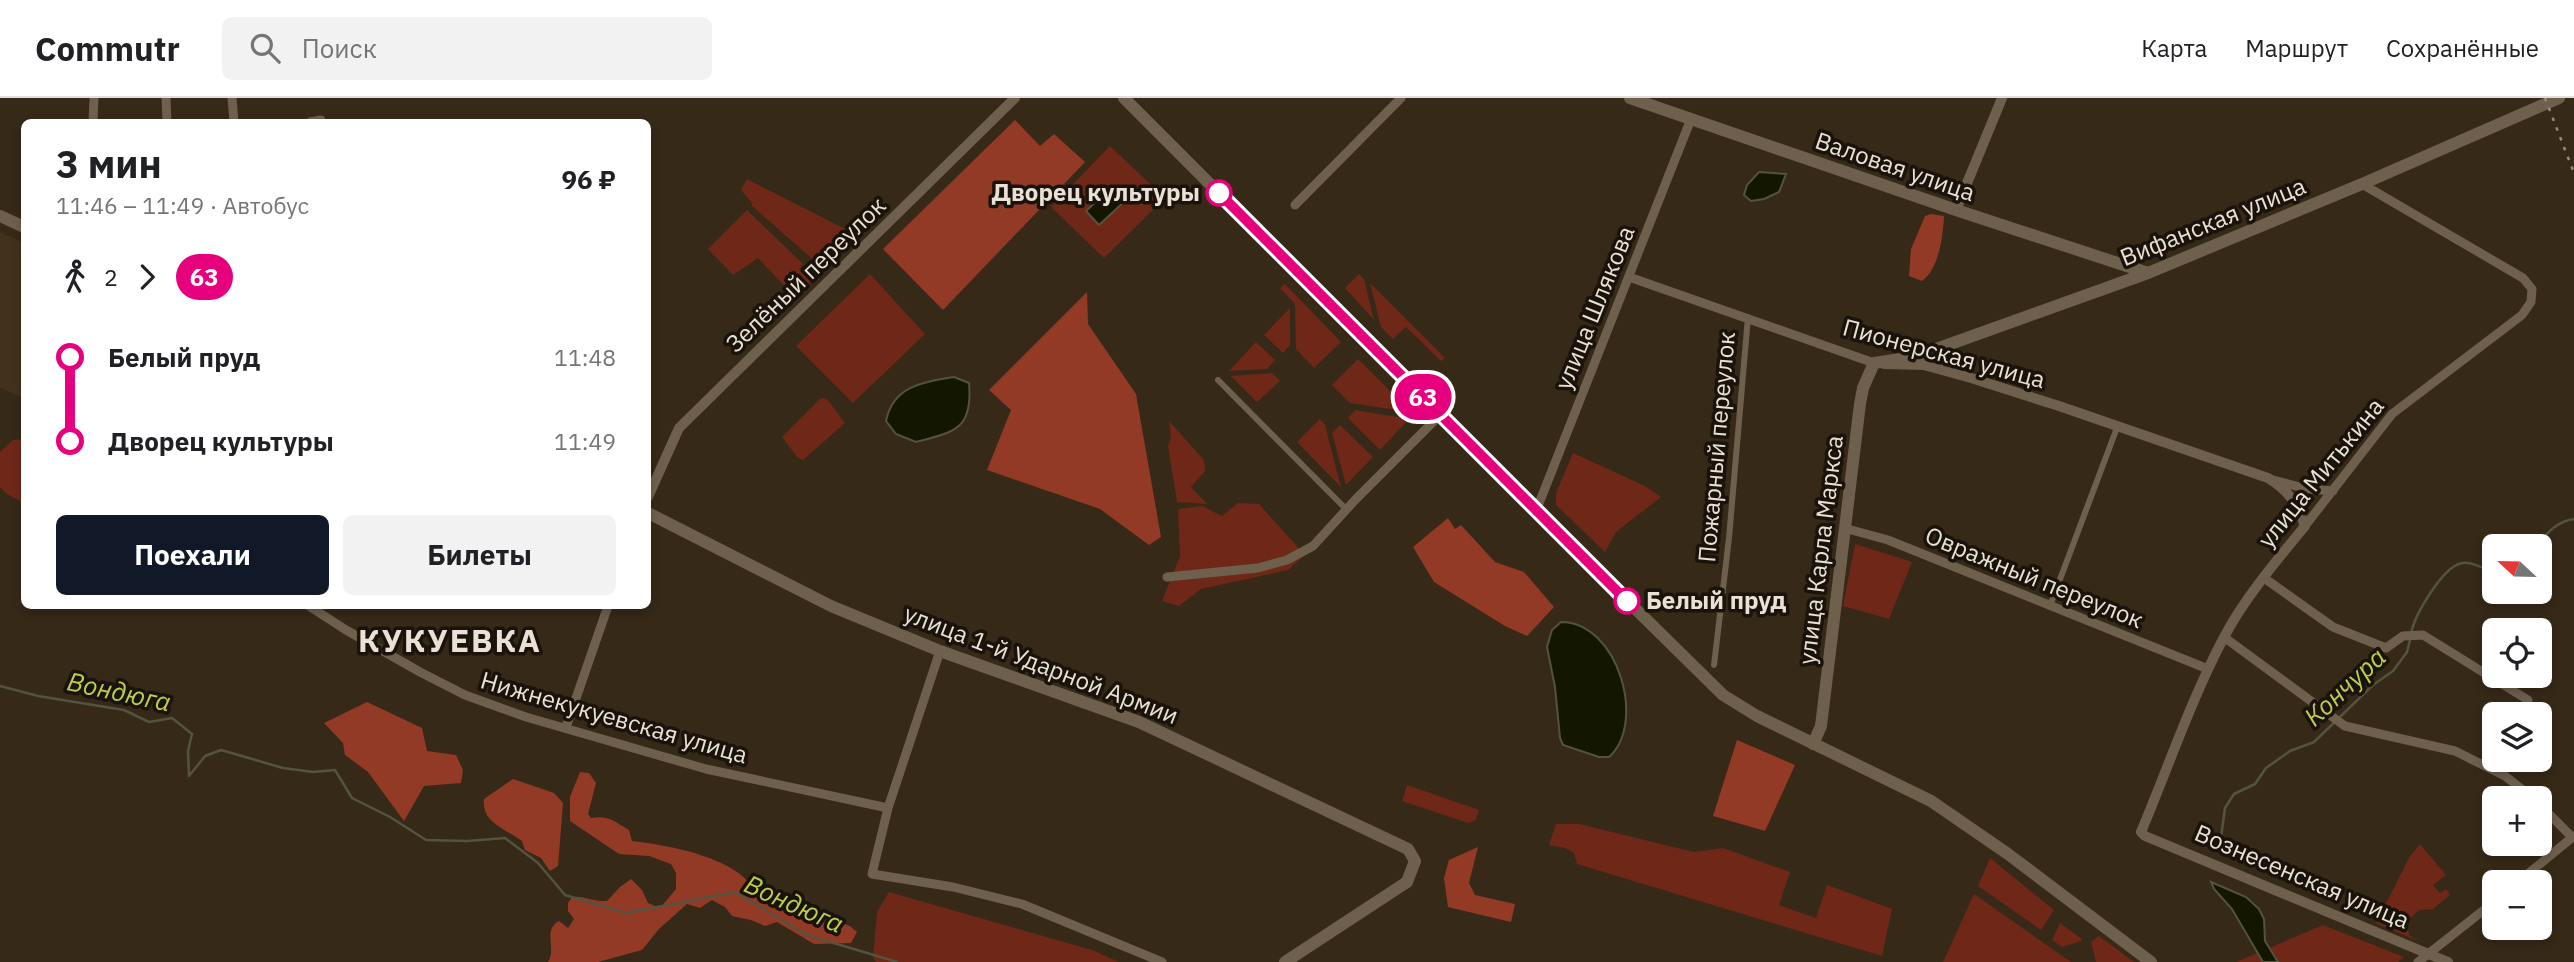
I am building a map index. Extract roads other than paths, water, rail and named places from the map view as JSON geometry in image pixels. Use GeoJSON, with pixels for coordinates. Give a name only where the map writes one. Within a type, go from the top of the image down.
{"type":"FeatureCollection","features":[{"type":"Feature","properties":{"kind":"main road"},"geometry":{"type":"LineString","coordinates":[[1124,98],[1723,695],[1737,705],[1910,790],[1957,817],[2151,962]]}},
{"type":"Feature","properties":{"kind":"main road","name":"Валовая улица"},"geometry":{"type":"LineString","coordinates":[[1630,98],[1956,211],[2148,273]]}},
{"type":"Feature","properties":{"kind":"main road","name":"Вифанская улица"},"geometry":{"type":"LineString","coordinates":[[1874,363],[1914,357],[2148,273],[2559,98]]}},
{"type":"Feature","properties":{"kind":"main road"},"geometry":{"type":"LineString","coordinates":[[0,216],[21,226]]}},
{"type":"Feature","properties":{"kind":"main road","name":"улица Карла Маркса"},"geometry":{"type":"LineString","coordinates":[[1814,744],[1821,726],[1861,396],[1874,363]]}},
{"type":"Feature","properties":{"kind":"main road","name":"улица 1-й Ударной Армии"},"geometry":{"type":"LineString","coordinates":[[651,515],[831,606],[940,651],[1139,722],[1408,849],[1415,861],[1407,882],[1288,959]]}},
{"type":"Feature","properties":{"kind":"street"},"geometry":{"type":"LineString","coordinates":[[93,119],[94,98]]}},
{"type":"Feature","properties":{"kind":"street"},"geometry":{"type":"LineString","coordinates":[[166,98],[167,119]]}},
{"type":"Feature","properties":{"kind":"street"},"geometry":{"type":"LineString","coordinates":[[232,98],[234,119]]}},
{"type":"Feature","properties":{"kind":"street","name":"Зелёный переулок"},"geometry":{"type":"LineString","coordinates":[[651,490],[679,428],[1015,98]]}},
{"type":"Feature","properties":{"kind":"street"},"geometry":{"type":"LineString","coordinates":[[1295,205],[1401,98]]}},
{"type":"Feature","properties":{"kind":"street"},"geometry":{"type":"LineString","coordinates":[[1956,211],[2002,98]]}},
{"type":"Feature","properties":{"kind":"street","name":"улица Шлякова"},"geometry":{"type":"LineString","coordinates":[[1536,511],[1691,119]]}},
{"type":"Feature","properties":{"kind":"street","name":"улица Митькина"},"geometry":{"type":"LineString","coordinates":[[2141,832],[2208,669],[2224,637],[2264,578],[2392,414],[2522,315],[2531,302],[2532,289],[2523,278],[2362,184]]}},
{"type":"Feature","properties":{"kind":"street","name":"Пионерская улица"},"geometry":{"type":"LineString","coordinates":[[1629,277],[1874,363],[1893,366],[1924,365],[2118,425],[2268,478],[2283,487],[2293,498],[2305,526]]}},
{"type":"Feature","properties":{"kind":"street","name":"Пожарный переулок"},"geometry":{"type":"LineString","coordinates":[[1714,665],[1729,538],[1748,317]]}},
{"type":"Feature","properties":{"kind":"street"},"geometry":{"type":"LineString","coordinates":[[1218,380],[1347,510]]}},
{"type":"Feature","properties":{"kind":"street"},"geometry":{"type":"LineString","coordinates":[[1167,577],[1258,568],[1287,559],[1313,546],[1440,415]]}},
{"type":"Feature","properties":{"kind":"street"},"geometry":{"type":"LineString","coordinates":[[2050,606],[2118,425]]}},
{"type":"Feature","properties":{"kind":"street"},"geometry":{"type":"LineString","coordinates":[[2268,478],[2307,488],[2333,491]]}},
{"type":"Feature","properties":{"kind":"street","name":"Овражный переулок"},"geometry":{"type":"LineString","coordinates":[[1844,528],[1888,540],[2208,669]]}},
{"type":"Feature","properties":{"kind":"street"},"geometry":{"type":"LineString","coordinates":[[2264,578],[2333,627],[2386,648],[2403,636],[2416,634],[2432,639],[2528,700]]}},
{"type":"Feature","properties":{"kind":"street","name":"Нижнекукуевская улица"},"geometry":{"type":"LineString","coordinates":[[314,609],[346,630],[465,695],[526,718],[566,727],[706,769],[888,808]]}},
{"type":"Feature","properties":{"kind":"street"},"geometry":{"type":"LineString","coordinates":[[566,727],[607,609]]}},
{"type":"Feature","properties":{"kind":"street"},"geometry":{"type":"LineString","coordinates":[[2224,637],[2345,726],[2455,751],[2505,776],[2518,786]]}},
{"type":"Feature","properties":{"kind":"street"},"geometry":{"type":"LineString","coordinates":[[940,651],[888,808],[872,874],[953,887],[1022,904],[1162,962]]}},
{"type":"Feature","properties":{"kind":"street"},"geometry":{"type":"LineString","coordinates":[[2533,870],[2573,837],[2552,817]]}},
{"type":"Feature","properties":{"kind":"street","name":"Вознесенская улица"},"geometry":{"type":"LineString","coordinates":[[2141,832],[2145,836],[2448,962]]}},
{"type":"Feature","properties":{"kind":"street"},"geometry":{"type":"LineString","coordinates":[[2418,962],[2482,912]]}},
{"type":"Feature","properties":{"kind":"waterway","name":"Кончура"},"geometry":{"type":"LineString","coordinates":[[2548,534],[2563,522],[2574,519]]}},
{"type":"Feature","properties":{"kind":"waterway","name":"Кончура"},"geometry":{"type":"LineString","coordinates":[[2411,633],[2430,593],[2446,573],[2462,563],[2482,568]]}},
{"type":"Feature","properties":{"kind":"waterway","name":"Кончура"},"geometry":{"type":"LineString","coordinates":[[2220,845],[2225,808],[2234,794],[2255,784],[2266,768],[2290,751],[2314,742],[2373,685],[2393,671],[2407,652],[2410,640]]}},
{"type":"Feature","properties":{"kind":"waterway","name":"Вондюга"},"geometry":{"type":"LineString","coordinates":[[0,686],[38,696],[124,710],[149,722],[172,718],[192,734],[188,751],[189,776],[205,756],[221,750],[283,768],[313,772],[335,770],[352,798],[390,817],[426,840],[505,838],[538,863],[565,895],[626,913],[735,892],[807,935],[897,962]]}},
{"type":"Feature","properties":{"kind":"railway"},"geometry":{"type":"LineString","coordinates":[[2545,98],[2574,173]]}},
{"type":"Feature","properties":{"kind":"place","name":"Дворец культуры"},"geometry":{"type":"Point","coordinates":[1219,193]}},
{"type":"Feature","properties":{"kind":"place","name":"Белый пруд"},"geometry":{"type":"Point","coordinates":[1627,601]}},
{"type":"Feature","properties":{"kind":"district","name":"КУКУЕВКА"},"geometry":{"type":"Point","coordinates":[450,641]}}]}
